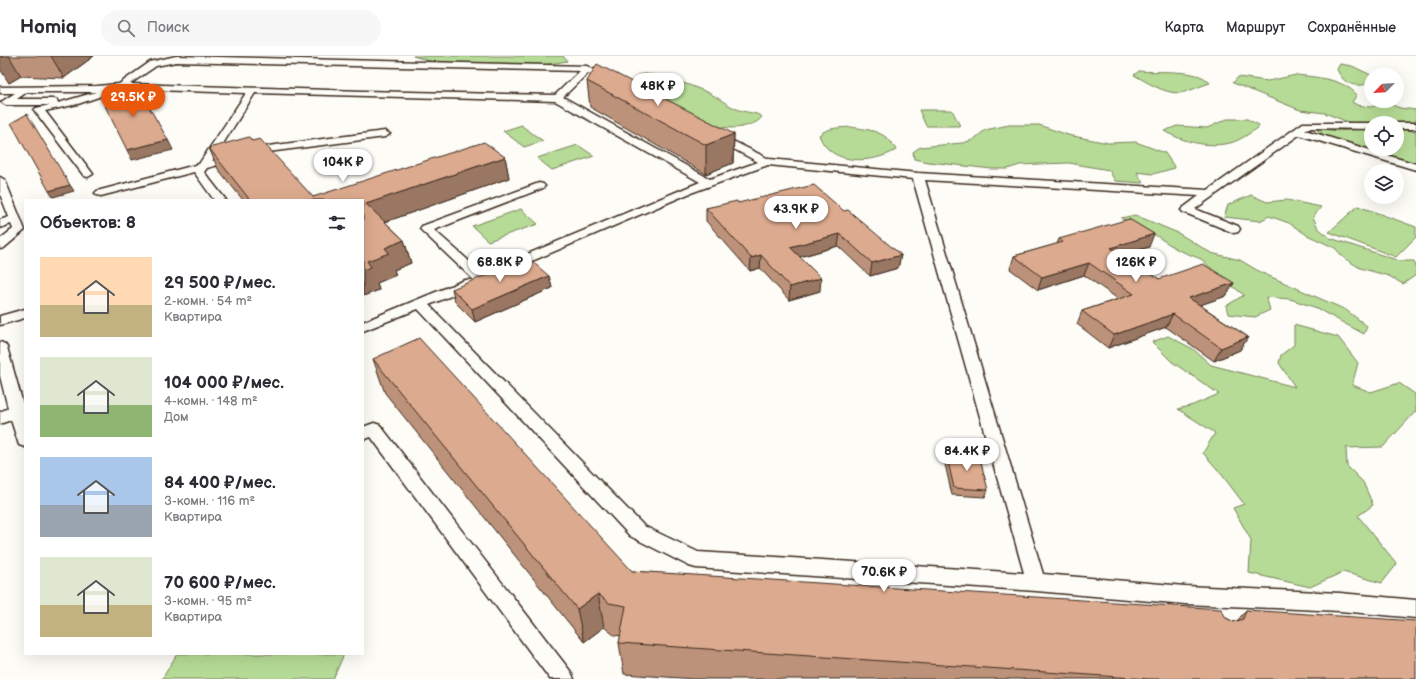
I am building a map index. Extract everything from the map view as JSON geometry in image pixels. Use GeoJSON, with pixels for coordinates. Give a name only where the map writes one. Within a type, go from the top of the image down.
{"type":"FeatureCollection","features":[{"type":"Feature","properties":{"kind":"lane"},"geometry":{"type":"LineString","coordinates":[[88,174],[39,110],[74,102],[121,86],[153,64],[184,58],[587,69],[616,84]]}},
{"type":"Feature","properties":{"kind":"lane"},"geometry":{"type":"LineString","coordinates":[[557,98],[587,69]]}},
{"type":"Feature","properties":{"kind":"lane"},"geometry":{"type":"LineString","coordinates":[[0,90],[97,89],[121,86],[557,98],[709,183]]}},
{"type":"Feature","properties":{"kind":"lane"},"geometry":{"type":"LineString","coordinates":[[25,90],[6,102],[74,102]]}},
{"type":"Feature","properties":{"kind":"lane"},"geometry":{"type":"LineString","coordinates":[[219,199],[199,172],[252,90]]}},
{"type":"Feature","properties":{"kind":"lane"},"geometry":{"type":"LineString","coordinates":[[1234,229],[1187,210],[1306,125],[1364,126]]}},
{"type":"Feature","properties":{"kind":"lane"},"geometry":{"type":"LineString","coordinates":[[1404,126],[1416,126]]}},
{"type":"Feature","properties":{"kind":"lane"},"geometry":{"type":"LineString","coordinates":[[705,130],[767,162],[918,176],[1209,194]]}},
{"type":"Feature","properties":{"kind":"lane"},"geometry":{"type":"LineString","coordinates":[[1298,131],[1416,167]]}},
{"type":"Feature","properties":{"kind":"lane"},"geometry":{"type":"LineString","coordinates":[[101,192],[268,149],[385,134]]}},
{"type":"Feature","properties":{"kind":"lane"},"geometry":{"type":"LineString","coordinates":[[364,327],[482,279],[677,195],[767,162]]}},
{"type":"Feature","properties":{"kind":"lane"},"geometry":{"type":"LineString","coordinates":[[918,176],[1036,582]]}},
{"type":"Feature","properties":{"kind":"lane"},"geometry":{"type":"LineString","coordinates":[[0,180],[19,230],[0,244]]}},
{"type":"Feature","properties":{"kind":"lane"},"geometry":{"type":"LineString","coordinates":[[482,279],[426,229],[539,186]]}},
{"type":"Feature","properties":{"kind":"lane"},"geometry":{"type":"LineString","coordinates":[[0,224],[16,219]]}},
{"type":"Feature","properties":{"kind":"lane"},"geometry":{"type":"LineString","coordinates":[[420,304],[637,531],[696,560],[1036,582],[1185,595],[1340,602],[1416,609]]}},
{"type":"Feature","properties":{"kind":"lane"},"geometry":{"type":"LineString","coordinates":[[0,321],[24,313]]}},
{"type":"Feature","properties":{"kind":"lane"},"geometry":{"type":"LineString","coordinates":[[0,348],[24,437]]}},
{"type":"Feature","properties":{"kind":"lane"},"geometry":{"type":"LineString","coordinates":[[0,418],[17,411]]}},
{"type":"Feature","properties":{"kind":"lane"},"geometry":{"type":"LineString","coordinates":[[364,434],[374,429],[563,679]]}},
{"type":"Feature","properties":{"kind":"lane"},"geometry":{"type":"LineString","coordinates":[[1185,595],[1194,615]]}},
{"type":"Feature","properties":{"kind":"green space"},"geometry":{"type":"Polygon","coordinates":[[[413,56],[563,56],[567,61],[544,65],[440,64],[413,56]]]}},
{"type":"Feature","properties":{"kind":"green space"},"geometry":{"type":"Polygon","coordinates":[[[1340,64],[1352,66],[1364,72],[1364,84],[1355,85],[1346,82],[1337,69],[1340,64]]]}},
{"type":"Feature","properties":{"kind":"green space"},"geometry":{"type":"Polygon","coordinates":[[[1139,71],[1187,73],[1204,78],[1210,83],[1183,92],[1173,93],[1155,87],[1134,75],[1139,71]]]}},
{"type":"Feature","properties":{"kind":"green space"},"geometry":{"type":"Polygon","coordinates":[[[644,74],[685,84],[709,93],[742,111],[757,114],[762,117],[754,123],[739,128],[718,126],[697,119],[669,106],[664,91],[636,77],[644,74]]]}},
{"type":"Feature","properties":{"kind":"green space"},"geometry":{"type":"Polygon","coordinates":[[[1296,75],[1337,82],[1345,85],[1357,95],[1352,102],[1357,105],[1364,106],[1364,108],[1400,108],[1416,110],[1416,125],[1404,124],[1404,116],[1364,116],[1364,124],[1353,124],[1325,113],[1300,110],[1233,83],[1238,77],[1268,81],[1296,75]]]}},
{"type":"Feature","properties":{"kind":"green space"},"geometry":{"type":"Polygon","coordinates":[[[919,110],[952,110],[960,126],[926,126],[919,110]]]}},
{"type":"Feature","properties":{"kind":"green space"},"geometry":{"type":"Polygon","coordinates":[[[1227,119],[1247,119],[1259,125],[1258,128],[1241,139],[1214,145],[1188,141],[1164,131],[1177,126],[1207,128],[1227,119]]]}},
{"type":"Feature","properties":{"kind":"green space"},"geometry":{"type":"Polygon","coordinates":[[[522,125],[543,141],[524,147],[503,131],[522,125]]]}},
{"type":"Feature","properties":{"kind":"green space"},"geometry":{"type":"Polygon","coordinates":[[[1009,125],[1039,125],[1068,135],[1108,143],[1136,142],[1165,153],[1175,168],[1153,174],[1137,172],[1143,183],[1115,181],[1109,170],[1069,163],[1020,165],[1007,169],[992,169],[914,159],[913,152],[920,147],[962,143],[973,140],[985,130],[1009,125]]]}},
{"type":"Feature","properties":{"kind":"green space"},"geometry":{"type":"Polygon","coordinates":[[[851,127],[877,132],[883,135],[896,150],[886,155],[864,160],[842,157],[832,152],[824,145],[819,135],[830,129],[851,127]]]}},
{"type":"Feature","properties":{"kind":"green space"},"geometry":{"type":"Polygon","coordinates":[[[1321,128],[1334,131],[1364,129],[1364,148],[1319,135],[1322,133],[1317,130],[1321,128]]]}},
{"type":"Feature","properties":{"kind":"green space"},"geometry":{"type":"Polygon","coordinates":[[[1404,129],[1416,132],[1416,164],[1389,156],[1404,156],[1404,129]]]}},
{"type":"Feature","properties":{"kind":"green space"},"geometry":{"type":"Polygon","coordinates":[[[578,145],[594,156],[552,170],[537,158],[578,145]]]}},
{"type":"Feature","properties":{"kind":"green space"},"geometry":{"type":"Polygon","coordinates":[[[1251,195],[1267,202],[1287,200],[1321,207],[1313,217],[1318,228],[1330,238],[1400,261],[1414,261],[1416,275],[1403,284],[1389,276],[1360,268],[1344,258],[1335,248],[1307,235],[1289,223],[1269,216],[1260,221],[1224,217],[1228,205],[1251,195]]]}},
{"type":"Feature","properties":{"kind":"green space"},"geometry":{"type":"Polygon","coordinates":[[[1358,206],[1416,227],[1416,237],[1396,257],[1329,232],[1358,206]]]}},
{"type":"Feature","properties":{"kind":"green space"},"geometry":{"type":"Polygon","coordinates":[[[521,209],[538,224],[488,241],[472,226],[521,209]]]}},
{"type":"Feature","properties":{"kind":"green space"},"geometry":{"type":"Polygon","coordinates":[[[1135,215],[1178,233],[1211,253],[1240,260],[1260,272],[1346,310],[1367,326],[1364,334],[1314,307],[1290,299],[1266,297],[1270,310],[1255,317],[1228,314],[1226,306],[1244,295],[1219,276],[1201,259],[1178,250],[1155,235],[1121,218],[1135,215]]]}},
{"type":"Feature","properties":{"kind":"green space"},"geometry":{"type":"Polygon","coordinates":[[[1294,325],[1338,337],[1358,363],[1352,385],[1371,392],[1399,383],[1415,394],[1416,411],[1383,447],[1346,448],[1347,466],[1363,482],[1373,505],[1358,516],[1397,564],[1382,583],[1343,572],[1310,587],[1249,573],[1251,540],[1233,508],[1244,504],[1203,453],[1215,433],[1178,409],[1193,405],[1219,394],[1172,362],[1152,342],[1168,336],[1193,349],[1211,365],[1295,387],[1279,363],[1281,355],[1294,345],[1294,325]]]}},
{"type":"Feature","properties":{"kind":"green space"},"geometry":{"type":"Polygon","coordinates":[[[176,655],[344,655],[333,679],[162,679],[176,655]]]}},
{"type":"Feature","properties":{"kind":"building"},"geometry":{"type":"Polygon","coordinates":[[[597,64],[734,134],[706,145],[587,81],[597,64]]]}},
{"type":"Feature","properties":{"kind":"building"},"geometry":{"type":"Polygon","coordinates":[[[137,86],[168,140],[127,150],[100,96],[137,86]]]}},
{"type":"Feature","properties":{"kind":"building"},"geometry":{"type":"Polygon","coordinates":[[[27,114],[70,185],[49,191],[11,123],[27,114]]]}},
{"type":"Feature","properties":{"kind":"building"},"geometry":{"type":"Polygon","coordinates":[[[249,137],[252,141],[260,139],[313,197],[484,142],[505,157],[366,204],[404,240],[385,248],[389,253],[367,261],[371,267],[364,270],[364,199],[249,199],[209,148],[249,137]]]}},
{"type":"Feature","properties":{"kind":"building"},"geometry":{"type":"Polygon","coordinates":[[[814,185],[844,211],[848,210],[901,255],[872,263],[840,234],[790,247],[821,278],[790,287],[761,255],[751,258],[706,208],[737,201],[738,203],[814,185]]]}},
{"type":"Feature","properties":{"kind":"building"},"geometry":{"type":"Polygon","coordinates":[[[1129,219],[1154,234],[1111,248],[1159,279],[1203,264],[1234,283],[1189,298],[1248,337],[1221,348],[1173,314],[1114,335],[1082,311],[1134,294],[1089,263],[1042,277],[1014,256],[1063,242],[1059,239],[1129,219]]]}},
{"type":"Feature","properties":{"kind":"building"},"geometry":{"type":"Polygon","coordinates":[[[528,258],[549,276],[472,309],[452,289],[528,258]]]}},
{"type":"Feature","properties":{"kind":"building"},"geometry":{"type":"Polygon","coordinates":[[[419,338],[632,571],[1221,609],[1226,618],[1234,622],[1243,619],[1246,610],[1416,621],[1416,679],[1148,679],[619,643],[626,606],[609,603],[598,594],[577,609],[373,359],[419,338]]]}},
{"type":"Feature","properties":{"kind":"building"},"geometry":{"type":"Polygon","coordinates":[[[946,453],[979,455],[988,490],[954,488],[946,453]]]}}]}
